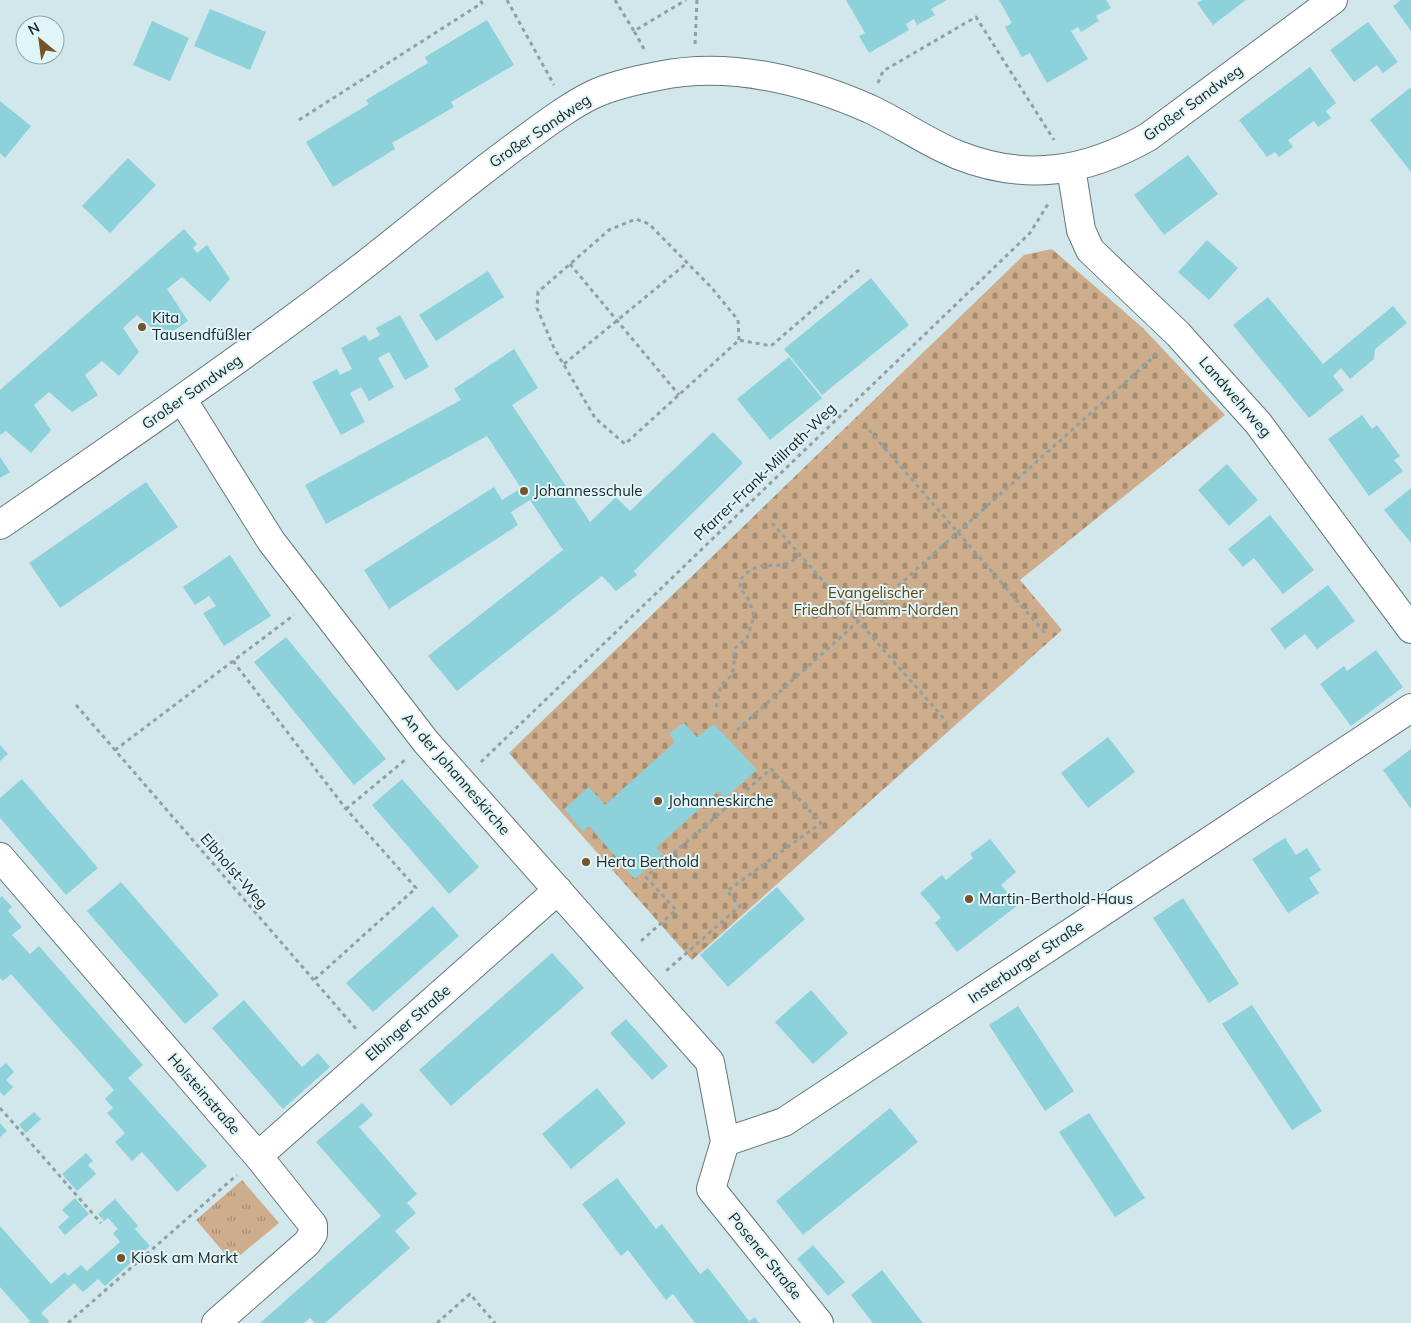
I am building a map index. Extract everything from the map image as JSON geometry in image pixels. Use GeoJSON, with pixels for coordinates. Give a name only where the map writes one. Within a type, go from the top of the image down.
{"type":"FeatureCollection","features":[{"type":"Feature","properties":{"kind":"street","name":"Großer Sandweg"},"geometry":{"type":"LineString","coordinates":[[0,525],[182,399],[348,278],[456,190],[567,109],[596,93],[660,75],[694,70],[732,70],[769,76],[869,109],[955,154],[986,165],[1039,170],[1071,168],[1122,152],[1148,138],[1333,0]]}},
{"type":"Feature","properties":{"kind":"street","name":"Landwehrweg"},"geometry":{"type":"LineString","coordinates":[[1071,168],[1081,230],[1090,250],[1178,334],[1258,423],[1411,629]]}},
{"type":"Feature","properties":{"kind":"street","name":"An der Johanneskirche"},"geometry":{"type":"LineString","coordinates":[[182,399],[270,541],[426,742],[710,1062],[725,1142]]}},
{"type":"Feature","properties":{"kind":"street","name":"Insterburger Straße"},"geometry":{"type":"LineString","coordinates":[[725,1142],[784,1122],[1411,708]]}},
{"type":"Feature","properties":{"kind":"street","name":"Holsteinstraße"},"geometry":{"type":"LineString","coordinates":[[0,857],[258,1156],[310,1220],[313,1234],[307,1243],[216,1323]]}},
{"type":"Feature","properties":{"kind":"street","name":"Elbinger Straße"},"geometry":{"type":"LineString","coordinates":[[258,1156],[558,890]]}},
{"type":"Feature","properties":{"kind":"street","name":"Posener Straße"},"geometry":{"type":"LineString","coordinates":[[725,1142],[711,1188],[818,1323]]}},
{"type":"Feature","properties":{"kind":"path"},"geometry":{"type":"LineString","coordinates":[[299,120],[482,3],[480,0]]}},
{"type":"Feature","properties":{"kind":"path"},"geometry":{"type":"LineString","coordinates":[[507,0],[567,109]]}},
{"type":"Feature","properties":{"kind":"path"},"geometry":{"type":"LineString","coordinates":[[615,0],[660,75]]}},
{"type":"Feature","properties":{"kind":"path"},"geometry":{"type":"LineString","coordinates":[[634,31],[686,0]]}},
{"type":"Feature","properties":{"kind":"path"},"geometry":{"type":"LineString","coordinates":[[694,70],[697,0]]}},
{"type":"Feature","properties":{"kind":"path"},"geometry":{"type":"LineString","coordinates":[[869,109],[883,71],[976,17],[1071,168]]}},
{"type":"Feature","properties":{"kind":"path","name":"Pfarrer-Frank-Millrath-Weg"},"geometry":{"type":"LineString","coordinates":[[461,782],[1030,233],[1071,168]]}},
{"type":"Feature","properties":{"kind":"path"},"geometry":{"type":"LineString","coordinates":[[636,219],[649,224],[738,320],[738,340],[626,444],[595,418],[564,364],[537,308],[538,292],[570,264],[609,230],[636,219]]}},
{"type":"Feature","properties":{"kind":"path"},"geometry":{"type":"LineString","coordinates":[[564,364],[687,263]]}},
{"type":"Feature","properties":{"kind":"path"},"geometry":{"type":"LineString","coordinates":[[570,264],[679,395]]}},
{"type":"Feature","properties":{"kind":"path"},"geometry":{"type":"LineString","coordinates":[[738,340],[771,346],[860,269]]}},
{"type":"Feature","properties":{"kind":"path"},"geometry":{"type":"LineString","coordinates":[[737,730],[959,533],[1178,334]]}},
{"type":"Feature","properties":{"kind":"path"},"geometry":{"type":"LineString","coordinates":[[869,430],[1046,634]]}},
{"type":"Feature","properties":{"kind":"path"},"geometry":{"type":"LineString","coordinates":[[772,523],[947,722]]}},
{"type":"Feature","properties":{"kind":"path"},"geometry":{"type":"LineString","coordinates":[[716,707],[721,685],[731,676],[734,667],[734,649],[747,638],[754,616],[749,600],[740,588],[741,579],[762,564],[785,565],[795,561],[799,554]]}},
{"type":"Feature","properties":{"kind":"path"},"geometry":{"type":"LineString","coordinates":[[115,750],[314,600]]}},
{"type":"Feature","properties":{"kind":"path"},"geometry":{"type":"LineString","coordinates":[[234,660],[346,809],[416,888],[314,980]]}},
{"type":"Feature","properties":{"kind":"path","name":"Elbholst-Weg"},"geometry":{"type":"LineString","coordinates":[[76,705],[376,1052]]}},
{"type":"Feature","properties":{"kind":"path"},"geometry":{"type":"LineString","coordinates":[[346,809],[426,742]]}},
{"type":"Feature","properties":{"kind":"path"},"geometry":{"type":"LineString","coordinates":[[620,960],[676,910],[646,877],[771,769],[821,823],[726,891],[740,906],[646,989]]}},
{"type":"Feature","properties":{"kind":"path"},"geometry":{"type":"LineString","coordinates":[[0,1108],[101,1223]]}},
{"type":"Feature","properties":{"kind":"path"},"geometry":{"type":"LineString","coordinates":[[68,1323],[258,1156]]}},
{"type":"Feature","properties":{"kind":"path"},"geometry":{"type":"LineString","coordinates":[[437,1323],[470,1294],[495,1323]]}},
{"type":"Feature","properties":{"kind":"green space","name":"Evangelischer Friedhof Hamm-Norden"},"geometry":{"type":"Polygon","coordinates":[[[1052,249],[1143,328],[1225,415],[1020,580],[1062,630],[692,960],[509,753],[1024,255],[1052,249]]]}},
{"type":"Feature","properties":{"kind":"green space"},"geometry":{"type":"Polygon","coordinates":[[[242,1180],[279,1223],[232,1262],[196,1220],[242,1180]]]}},
{"type":"Feature","properties":{"kind":"building"},"geometry":{"type":"Polygon","coordinates":[[[846,0],[947,0],[931,9],[935,15],[917,25],[914,19],[906,24],[909,30],[869,53],[859,36],[865,33],[846,0]]]}},
{"type":"Feature","properties":{"kind":"building"},"geometry":{"type":"Polygon","coordinates":[[[999,0],[1106,0],[1111,8],[1096,16],[1099,21],[1081,32],[1078,27],[1071,31],[1088,59],[1047,83],[1030,53],[1022,57],[1005,27],[1012,23],[999,0]]]}},
{"type":"Feature","properties":{"kind":"building"},"geometry":{"type":"Polygon","coordinates":[[[1202,0],[1246,0],[1213,25],[1197,3],[1202,0]]]}},
{"type":"Feature","properties":{"kind":"building"},"geometry":{"type":"Polygon","coordinates":[[[1401,0],[1411,0],[1411,31],[1393,6],[1401,0]]]}},
{"type":"Feature","properties":{"kind":"building"},"geometry":{"type":"Polygon","coordinates":[[[210,9],[266,32],[250,70],[194,46],[210,9]]]}},
{"type":"Feature","properties":{"kind":"building"},"geometry":{"type":"Polygon","coordinates":[[[487,20],[514,65],[451,102],[454,107],[392,143],[395,149],[333,187],[306,142],[369,104],[366,100],[428,63],[425,57],[487,20]]]}},
{"type":"Feature","properties":{"kind":"building"},"geometry":{"type":"Polygon","coordinates":[[[152,21],[189,38],[170,81],[133,65],[152,21]]]}},
{"type":"Feature","properties":{"kind":"building"},"geometry":{"type":"Polygon","coordinates":[[[1368,22],[1398,62],[1383,73],[1377,65],[1354,82],[1330,50],[1368,22]]]}},
{"type":"Feature","properties":{"kind":"building"},"geometry":{"type":"Polygon","coordinates":[[[1310,67],[1336,103],[1326,111],[1331,118],[1318,127],[1314,121],[1288,140],[1293,147],[1279,157],[1275,152],[1267,157],[1239,120],[1310,67]]]}},
{"type":"Feature","properties":{"kind":"building"},"geometry":{"type":"Polygon","coordinates":[[[1411,87],[1411,172],[1370,120],[1411,87]]]}},
{"type":"Feature","properties":{"kind":"building"},"geometry":{"type":"Polygon","coordinates":[[[0,101],[31,126],[5,158],[0,153],[0,101]]]}},
{"type":"Feature","properties":{"kind":"building"},"geometry":{"type":"Polygon","coordinates":[[[1188,155],[1218,194],[1164,235],[1134,195],[1188,155]]]}},
{"type":"Feature","properties":{"kind":"building"},"geometry":{"type":"Polygon","coordinates":[[[128,158],[156,185],[110,233],[82,206],[128,158]]]}},
{"type":"Feature","properties":{"kind":"building"},"geometry":{"type":"Polygon","coordinates":[[[184,229],[197,244],[193,248],[197,253],[207,245],[230,279],[210,302],[182,277],[167,289],[188,321],[163,338],[137,315],[123,328],[139,352],[119,376],[102,361],[85,375],[98,395],[72,412],[49,392],[34,405],[51,430],[31,453],[6,431],[0,435],[0,390],[184,229]]]}},
{"type":"Feature","properties":{"kind":"building"},"geometry":{"type":"Polygon","coordinates":[[[1207,240],[1238,268],[1209,300],[1178,272],[1207,240]]]}},
{"type":"Feature","properties":{"kind":"building"},"geometry":{"type":"Polygon","coordinates":[[[488,271],[504,297],[436,341],[419,315],[488,271]]]}},
{"type":"Feature","properties":{"kind":"building"},"geometry":{"type":"Polygon","coordinates":[[[871,278],[909,325],[822,395],[784,349],[871,278]]]}},
{"type":"Feature","properties":{"kind":"building"},"geometry":{"type":"Polygon","coordinates":[[[1268,297],[1323,364],[1393,306],[1407,323],[1375,349],[1374,359],[1350,379],[1341,368],[1333,376],[1344,390],[1309,418],[1233,325],[1268,297]]]}},
{"type":"Feature","properties":{"kind":"building"},"geometry":{"type":"Polygon","coordinates":[[[400,315],[429,367],[405,380],[389,352],[378,358],[394,387],[369,401],[361,387],[350,393],[365,422],[341,435],[312,382],[337,369],[340,375],[352,369],[341,348],[365,335],[369,341],[380,335],[376,328],[400,315]]]}},
{"type":"Feature","properties":{"kind":"building"},"geometry":{"type":"Polygon","coordinates":[[[514,349],[538,388],[512,405],[590,522],[616,497],[630,511],[713,432],[743,463],[634,571],[637,575],[616,591],[602,576],[457,691],[428,656],[563,550],[530,500],[511,512],[518,525],[389,609],[364,570],[494,487],[502,500],[521,488],[487,436],[326,524],[305,485],[461,400],[454,389],[514,349]]]}},
{"type":"Feature","properties":{"kind":"building"},"geometry":{"type":"Polygon","coordinates":[[[789,357],[822,398],[770,440],[737,399],[789,357]]]}},
{"type":"Feature","properties":{"kind":"building"},"geometry":{"type":"Polygon","coordinates":[[[1362,415],[1372,429],[1377,425],[1400,456],[1394,460],[1403,471],[1369,496],[1328,439],[1362,415]]]}},
{"type":"Feature","properties":{"kind":"building"},"geometry":{"type":"Polygon","coordinates":[[[0,457],[10,472],[0,478],[0,457]]]}},
{"type":"Feature","properties":{"kind":"building"},"geometry":{"type":"Polygon","coordinates":[[[1227,464],[1258,500],[1229,526],[1198,490],[1227,464]]]}},
{"type":"Feature","properties":{"kind":"building"},"geometry":{"type":"Polygon","coordinates":[[[146,482],[178,527],[60,608],[29,563],[146,482]]]}},
{"type":"Feature","properties":{"kind":"building"},"geometry":{"type":"Polygon","coordinates":[[[1411,488],[1411,543],[1384,510],[1411,488]]]}},
{"type":"Feature","properties":{"kind":"building"},"geometry":{"type":"Polygon","coordinates":[[[1270,515],[1314,570],[1283,594],[1254,558],[1243,567],[1228,549],[1270,515]]]}},
{"type":"Feature","properties":{"kind":"building"},"geometry":{"type":"Polygon","coordinates":[[[230,555],[271,616],[224,646],[203,613],[216,606],[209,596],[195,605],[183,587],[230,555]]]}},
{"type":"Feature","properties":{"kind":"building"},"geometry":{"type":"Polygon","coordinates":[[[1328,585],[1355,621],[1317,649],[1305,634],[1285,649],[1270,629],[1328,585]]]}},
{"type":"Feature","properties":{"kind":"building"},"geometry":{"type":"Polygon","coordinates":[[[286,637],[386,759],[354,785],[254,662],[286,637]]]}},
{"type":"Feature","properties":{"kind":"building"},"geometry":{"type":"Polygon","coordinates":[[[1376,650],[1403,687],[1351,726],[1320,684],[1344,666],[1347,671],[1376,650]]]}},
{"type":"Feature","properties":{"kind":"building","name":"Johanneskirche"},"geometry":{"type":"Polygon","coordinates":[[[684,723],[697,737],[714,724],[757,770],[725,798],[719,791],[656,848],[663,854],[635,879],[589,826],[583,832],[564,809],[589,787],[605,805],[675,742],[669,734],[684,723]]]}},
{"type":"Feature","properties":{"kind":"building"},"geometry":{"type":"Polygon","coordinates":[[[1108,737],[1135,772],[1088,808],[1061,773],[1108,737]]]}},
{"type":"Feature","properties":{"kind":"building"},"geometry":{"type":"Polygon","coordinates":[[[0,745],[8,754],[0,761],[0,745]]]}},
{"type":"Feature","properties":{"kind":"building"},"geometry":{"type":"Polygon","coordinates":[[[1411,749],[1411,809],[1383,770],[1411,749]]]}},
{"type":"Feature","properties":{"kind":"building"},"geometry":{"type":"Polygon","coordinates":[[[22,779],[98,868],[66,895],[0,818],[0,798],[22,779]]]}},
{"type":"Feature","properties":{"kind":"building"},"geometry":{"type":"Polygon","coordinates":[[[402,779],[479,867],[449,894],[372,805],[402,779]]]}},
{"type":"Feature","properties":{"kind":"building"},"geometry":{"type":"Polygon","coordinates":[[[1285,838],[1296,855],[1307,848],[1321,870],[1309,878],[1319,893],[1288,913],[1252,859],[1285,838]]]}},
{"type":"Feature","properties":{"kind":"building","name":"Martin-Berthold-Haus"},"geometry":{"type":"Polygon","coordinates":[[[990,839],[1016,872],[1001,885],[1018,905],[957,952],[935,923],[941,918],[920,893],[942,875],[946,880],[973,858],[970,854],[990,839]]]}},
{"type":"Feature","properties":{"kind":"building"},"geometry":{"type":"Polygon","coordinates":[[[121,882],[219,995],[185,1024],[87,911],[121,882]]]}},
{"type":"Feature","properties":{"kind":"building"},"geometry":{"type":"Polygon","coordinates":[[[777,887],[805,919],[728,987],[700,955],[777,887]]]}},
{"type":"Feature","properties":{"kind":"building"},"geometry":{"type":"Polygon","coordinates":[[[2,896],[12,907],[8,911],[22,927],[12,935],[30,954],[39,946],[143,1065],[128,1078],[207,1166],[177,1192],[142,1152],[132,1161],[115,1142],[125,1133],[107,1113],[113,1108],[105,1099],[114,1090],[11,974],[3,981],[0,978],[0,898],[2,896]]]}},
{"type":"Feature","properties":{"kind":"building"},"geometry":{"type":"Polygon","coordinates":[[[1183,898],[1239,984],[1209,1003],[1153,918],[1183,898]]]}},
{"type":"Feature","properties":{"kind":"building"},"geometry":{"type":"Polygon","coordinates":[[[433,906],[459,936],[373,1012],[346,983],[433,906]]]}},
{"type":"Feature","properties":{"kind":"building"},"geometry":{"type":"Polygon","coordinates":[[[552,953],[584,988],[451,1106],[419,1070],[552,953]]]}},
{"type":"Feature","properties":{"kind":"building"},"geometry":{"type":"Polygon","coordinates":[[[811,990],[848,1033],[813,1064],[775,1022],[811,990]]]}},
{"type":"Feature","properties":{"kind":"building"},"geometry":{"type":"Polygon","coordinates":[[[244,1000],[302,1067],[318,1053],[330,1067],[283,1109],[212,1028],[244,1000]]]}},
{"type":"Feature","properties":{"kind":"building"},"geometry":{"type":"Polygon","coordinates":[[[1252,1005],[1322,1111],[1292,1130],[1222,1024],[1252,1005]]]}},
{"type":"Feature","properties":{"kind":"building"},"geometry":{"type":"Polygon","coordinates":[[[1018,1006],[1074,1091],[1045,1111],[989,1025],[1018,1006]]]}},
{"type":"Feature","properties":{"kind":"building"},"geometry":{"type":"Polygon","coordinates":[[[626,1019],[668,1066],[652,1080],[610,1033],[626,1019]]]}},
{"type":"Feature","properties":{"kind":"building"},"geometry":{"type":"Polygon","coordinates":[[[6,1063],[14,1072],[6,1080],[13,1087],[4,1096],[0,1092],[0,1068],[6,1063]]]}},
{"type":"Feature","properties":{"kind":"building"},"geometry":{"type":"Polygon","coordinates":[[[597,1088],[626,1123],[571,1169],[542,1134],[597,1088]]]}},
{"type":"Feature","properties":{"kind":"building"},"geometry":{"type":"Polygon","coordinates":[[[362,1103],[373,1115],[359,1127],[417,1194],[407,1203],[416,1213],[395,1231],[410,1248],[325,1323],[315,1323],[310,1318],[304,1323],[260,1323],[381,1216],[316,1142],[362,1103]]]}},
{"type":"Feature","properties":{"kind":"building"},"geometry":{"type":"Polygon","coordinates":[[[890,1108],[918,1142],[803,1235],[776,1201],[890,1108]]]}},
{"type":"Feature","properties":{"kind":"building"},"geometry":{"type":"Polygon","coordinates":[[[34,1112],[41,1119],[26,1133],[19,1125],[34,1112]]]}},
{"type":"Feature","properties":{"kind":"building"},"geometry":{"type":"Polygon","coordinates":[[[1089,1113],[1145,1198],[1115,1217],[1059,1132],[1089,1113]]]}},
{"type":"Feature","properties":{"kind":"building"},"geometry":{"type":"Polygon","coordinates":[[[0,1123],[7,1131],[0,1137],[0,1123]]]}},
{"type":"Feature","properties":{"kind":"building"},"geometry":{"type":"Polygon","coordinates":[[[86,1153],[93,1161],[88,1165],[96,1174],[77,1191],[62,1174],[86,1153]]]}},
{"type":"Feature","properties":{"kind":"building"},"geometry":{"type":"Polygon","coordinates":[[[617,1178],[656,1229],[662,1224],[700,1274],[708,1268],[749,1321],[755,1317],[759,1323],[695,1323],[673,1294],[666,1300],[628,1250],[621,1256],[582,1204],[617,1178]]]}},
{"type":"Feature","properties":{"kind":"building"},"geometry":{"type":"Polygon","coordinates":[[[75,1198],[89,1214],[65,1235],[58,1227],[69,1217],[62,1210],[75,1198]]]}},
{"type":"Feature","properties":{"kind":"building"},"geometry":{"type":"Polygon","coordinates":[[[115,1199],[138,1226],[135,1229],[150,1246],[105,1286],[98,1279],[83,1292],[74,1283],[41,1313],[49,1321],[47,1323],[28,1323],[30,1321],[0,1287],[0,1226],[51,1284],[65,1272],[68,1276],[81,1265],[87,1271],[120,1242],[113,1233],[118,1229],[108,1218],[104,1221],[98,1214],[115,1199]]]}},
{"type":"Feature","properties":{"kind":"building"},"geometry":{"type":"Polygon","coordinates":[[[813,1245],[845,1282],[828,1296],[797,1259],[813,1245]]]}},
{"type":"Feature","properties":{"kind":"building"},"geometry":{"type":"Polygon","coordinates":[[[882,1270],[923,1323],[873,1323],[851,1295],[882,1270]]]}},
{"type":"Feature","properties":{"kind":"place","name":"Kita Tausendfüßler"},"geometry":{"type":"Point","coordinates":[142,327]}},
{"type":"Feature","properties":{"kind":"place","name":"Johannesschule"},"geometry":{"type":"Point","coordinates":[524,491]}},
{"type":"Feature","properties":{"kind":"place","name":"Johanneskirche"},"geometry":{"type":"Point","coordinates":[658,801]}},
{"type":"Feature","properties":{"kind":"place","name":"Herta Berthold"},"geometry":{"type":"Point","coordinates":[586,862]}},
{"type":"Feature","properties":{"kind":"place","name":"Martin-Berthold-Haus"},"geometry":{"type":"Point","coordinates":[969,899]}},
{"type":"Feature","properties":{"kind":"place","name":"Kiosk am Markt"},"geometry":{"type":"Point","coordinates":[121,1258]}}]}
